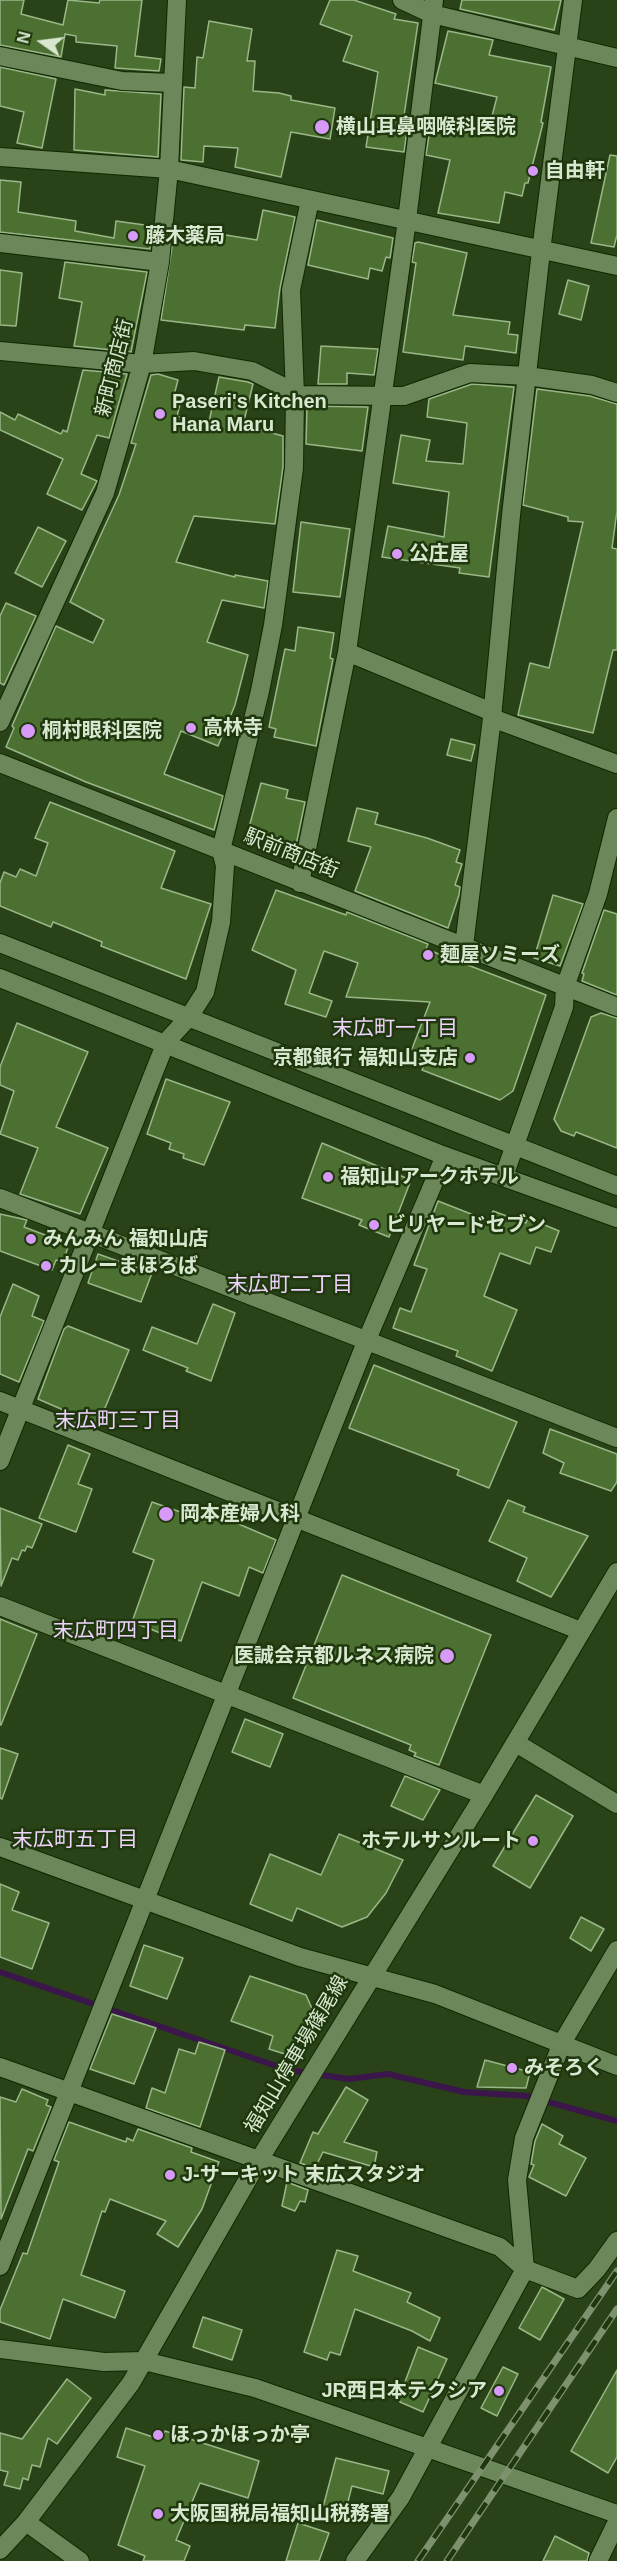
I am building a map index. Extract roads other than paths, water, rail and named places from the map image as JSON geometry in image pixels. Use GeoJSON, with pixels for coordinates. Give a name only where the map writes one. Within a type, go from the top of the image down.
{"type":"FeatureCollection","features":[{"type":"Feature","properties":{"kind":"street","name":"新町商店街"},"geometry":{"type":"LineString","coordinates":[[0,722],[105,493],[142,364],[160,262],[169,169],[177,0]]}},
{"type":"Feature","properties":{"kind":"street"},"geometry":{"type":"LineString","coordinates":[[402,0],[617,58]]}},
{"type":"Feature","properties":{"kind":"street"},"geometry":{"type":"LineString","coordinates":[[464,946],[492,715],[541,251],[573,0]]}},
{"type":"Feature","properties":{"kind":"street"},"geometry":{"type":"LineString","coordinates":[[300,883],[346,651],[383,398],[433,7]]}},
{"type":"Feature","properties":{"kind":"street"},"geometry":{"type":"LineString","coordinates":[[0,56],[122,81],[172,83]]}},
{"type":"Feature","properties":{"kind":"street"},"geometry":{"type":"LineString","coordinates":[[0,157],[169,169],[617,266]]}},
{"type":"Feature","properties":{"kind":"street"},"geometry":{"type":"LineString","coordinates":[[0,1461],[166,1042],[189,1017],[205,992],[221,922],[225,866],[221,850],[260,691],[273,625],[294,468],[295,395],[291,290],[310,200]]}},
{"type":"Feature","properties":{"kind":"street"},"geometry":{"type":"LineString","coordinates":[[0,243],[160,262]]}},
{"type":"Feature","properties":{"kind":"street"},"geometry":{"type":"LineString","coordinates":[[0,351],[142,364],[194,361],[243,369],[284,387],[295,395],[383,398],[404,396],[470,373],[527,376],[592,385],[617,393]]}},
{"type":"Feature","properties":{"kind":"street"},"geometry":{"type":"LineString","coordinates":[[346,651],[492,715],[617,764]]}},
{"type":"Feature","properties":{"kind":"street","name":"駅前商店街"},"geometry":{"type":"LineString","coordinates":[[0,763],[617,1007]]}},
{"type":"Feature","properties":{"kind":"street"},"geometry":{"type":"LineString","coordinates":[[504,1176],[564,1007],[565,987],[598,894],[617,818]]}},
{"type":"Feature","properties":{"kind":"street"},"geometry":{"type":"LineString","coordinates":[[0,943],[617,1186]]}},
{"type":"Feature","properties":{"kind":"street"},"geometry":{"type":"LineString","coordinates":[[0,978],[166,1042],[445,1156],[617,1218]]}},
{"type":"Feature","properties":{"kind":"street"},"geometry":{"type":"LineString","coordinates":[[0,2266],[8,2219],[71,2093],[366,1342],[445,1156]]}},
{"type":"Feature","properties":{"kind":"street"},"geometry":{"type":"LineString","coordinates":[[0,1198],[617,1438]]}},
{"type":"Feature","properties":{"kind":"street"},"geometry":{"type":"LineString","coordinates":[[0,1401],[581,1631]]}},
{"type":"Feature","properties":{"kind":"street","name":"福知山停車場篠尾線"},"geometry":{"type":"LineString","coordinates":[[0,2550],[26,2522],[103,2422],[144,2361],[259,2160],[516,1743],[617,1572]]}},
{"type":"Feature","properties":{"kind":"street"},"geometry":{"type":"LineString","coordinates":[[0,1606],[484,1795]]}},
{"type":"Feature","properties":{"kind":"street"},"geometry":{"type":"LineString","coordinates":[[516,1743],[617,1804]]}},
{"type":"Feature","properties":{"kind":"street"},"geometry":{"type":"LineString","coordinates":[[0,1847],[300,1957],[435,1994],[617,2066]]}},
{"type":"Feature","properties":{"kind":"street"},"geometry":{"type":"LineString","coordinates":[[355,2561],[401,2497],[525,2269],[518,2180],[524,2138],[562,2043],[617,1950]]}},
{"type":"Feature","properties":{"kind":"street"},"geometry":{"type":"LineString","coordinates":[[0,2067],[500,2247],[525,2269],[578,2289],[597,2269],[617,2241]]}},
{"type":"Feature","properties":{"kind":"street"},"geometry":{"type":"LineString","coordinates":[[0,2349],[104,2362],[144,2361],[255,2388],[617,2514]]}},
{"type":"Feature","properties":{"kind":"street"},"geometry":{"type":"LineString","coordinates":[[26,2522],[80,2561]]}},
{"type":"Feature","properties":{"kind":"street"},"geometry":{"type":"LineString","coordinates":[[598,2561],[617,2522]]}},
{"type":"Feature","properties":{"kind":"waterway"},"geometry":{"type":"LineString","coordinates":[[0,1972],[288,2070],[349,2079],[388,2074],[464,2092],[527,2096],[617,2121]]}},
{"type":"Feature","properties":{"kind":"railway"},"geometry":{"type":"LineString","coordinates":[[418,2561],[617,2271]]}},
{"type":"Feature","properties":{"kind":"railway"},"geometry":{"type":"LineString","coordinates":[[447,2561],[617,2309]]}},
{"type":"Feature","properties":{"kind":"place","name":"横山耳鼻咽喉科医院"},"geometry":{"type":"Point","coordinates":[322,127]}},
{"type":"Feature","properties":{"kind":"place","name":"自由軒"},"geometry":{"type":"Point","coordinates":[533,171]}},
{"type":"Feature","properties":{"kind":"place","name":"藤木薬局"},"geometry":{"type":"Point","coordinates":[133,236]}},
{"type":"Feature","properties":{"kind":"place","name":"Paseri's Kitchen Hana Maru"},"geometry":{"type":"Point","coordinates":[160,414]}},
{"type":"Feature","properties":{"kind":"place","name":"公庄屋"},"geometry":{"type":"Point","coordinates":[397,554]}},
{"type":"Feature","properties":{"kind":"place","name":"高林寺"},"geometry":{"type":"Point","coordinates":[191,728]}},
{"type":"Feature","properties":{"kind":"place","name":"桐村眼科医院"},"geometry":{"type":"Point","coordinates":[28,731]}},
{"type":"Feature","properties":{"kind":"place","name":"麺屋ソミーズ"},"geometry":{"type":"Point","coordinates":[428,955]}},
{"type":"Feature","properties":{"kind":"place","name":"京都銀行 福知山支店"},"geometry":{"type":"Point","coordinates":[470,1058]}},
{"type":"Feature","properties":{"kind":"place","name":"福知山アークホテル"},"geometry":{"type":"Point","coordinates":[328,1177]}},
{"type":"Feature","properties":{"kind":"place","name":"ビリヤードセブン"},"geometry":{"type":"Point","coordinates":[374,1225]}},
{"type":"Feature","properties":{"kind":"place","name":"みんみん 福知山店"},"geometry":{"type":"Point","coordinates":[31,1239]}},
{"type":"Feature","properties":{"kind":"place","name":"カレーまほろば"},"geometry":{"type":"Point","coordinates":[46,1266]}},
{"type":"Feature","properties":{"kind":"place","name":"岡本産婦人科"},"geometry":{"type":"Point","coordinates":[166,1514]}},
{"type":"Feature","properties":{"kind":"place","name":"医誠会京都ルネス病院"},"geometry":{"type":"Point","coordinates":[447,1656]}},
{"type":"Feature","properties":{"kind":"place","name":"ホテルサンルート"},"geometry":{"type":"Point","coordinates":[533,1841]}},
{"type":"Feature","properties":{"kind":"place","name":"みそろく"},"geometry":{"type":"Point","coordinates":[512,2068]}},
{"type":"Feature","properties":{"kind":"place","name":"J-サーキット 末広スタジオ"},"geometry":{"type":"Point","coordinates":[170,2175]}},
{"type":"Feature","properties":{"kind":"place","name":"JR西日本テクシア"},"geometry":{"type":"Point","coordinates":[499,2391]}},
{"type":"Feature","properties":{"kind":"place","name":"ほっかほっか亭"},"geometry":{"type":"Point","coordinates":[158,2435]}},
{"type":"Feature","properties":{"kind":"place","name":"大阪国税局福知山税務署"},"geometry":{"type":"Point","coordinates":[158,2514]}},
{"type":"Feature","properties":{"kind":"district","name":"末広町一丁目"},"geometry":{"type":"Point","coordinates":[395,1029]}},
{"type":"Feature","properties":{"kind":"district","name":"末広町二丁目"},"geometry":{"type":"Point","coordinates":[290,1285]}},
{"type":"Feature","properties":{"kind":"district","name":"末広町三丁目"},"geometry":{"type":"Point","coordinates":[118,1421]}},
{"type":"Feature","properties":{"kind":"district","name":"末広町四丁目"},"geometry":{"type":"Point","coordinates":[116,1631]}},
{"type":"Feature","properties":{"kind":"district","name":"末広町五丁目"},"geometry":{"type":"Point","coordinates":[75,1840]}}]}
